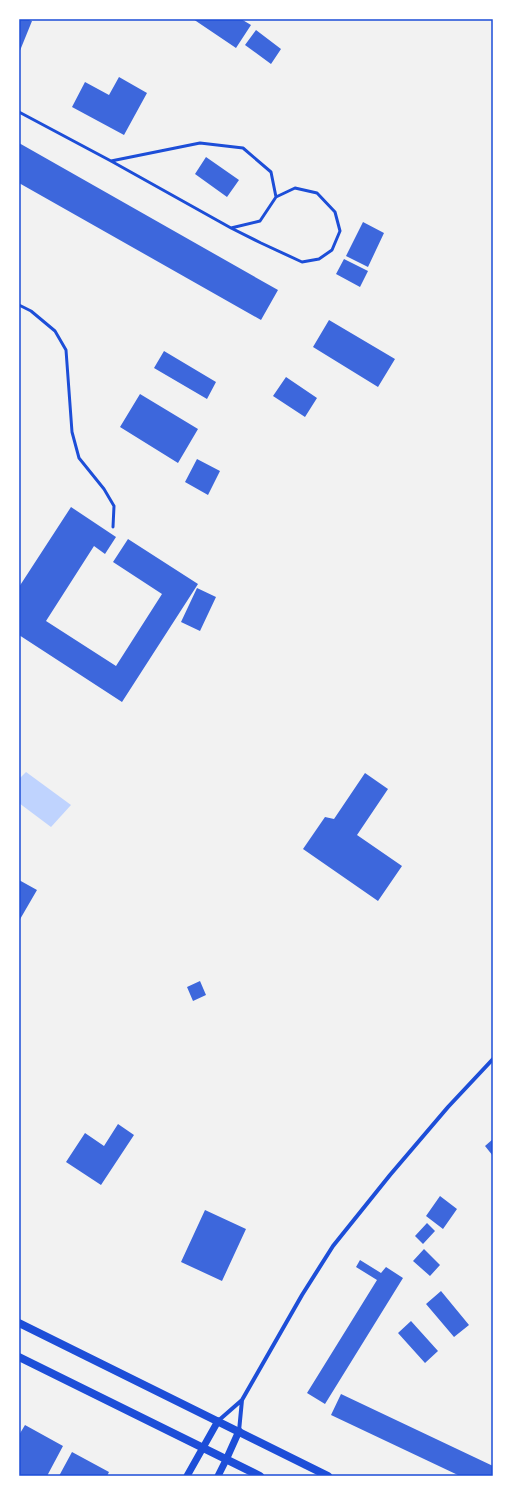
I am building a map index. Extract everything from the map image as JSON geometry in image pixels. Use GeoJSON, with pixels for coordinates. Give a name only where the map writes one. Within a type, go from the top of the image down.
{"type":"FeatureCollection","features":[{"type":"Feature","properties":{"kind":"main road"},"geometry":{"type":"LineString","coordinates":[[19,1323],[328,1476]]}},
{"type":"Feature","properties":{"kind":"main road"},"geometry":{"type":"LineString","coordinates":[[19,1357],[260,1476]]}},
{"type":"Feature","properties":{"kind":"street"},"geometry":{"type":"LineString","coordinates":[[187,1476],[218,1421],[242,1400],[302,1295],[333,1246],[390,1175],[493,1059]]}},
{"type":"Feature","properties":{"kind":"street"},"geometry":{"type":"LineString","coordinates":[[218,1476],[238,1431],[242,1400]]}},
{"type":"Feature","properties":{"kind":"lane"},"geometry":{"type":"LineString","coordinates":[[19,112],[231,228],[302,262],[319,259],[332,250],[340,231],[335,212],[317,193],[295,188],[276,197],[260,220],[231,228]]}},
{"type":"Feature","properties":{"kind":"lane"},"geometry":{"type":"LineString","coordinates":[[111,161],[200,143],[243,148],[271,172],[276,197]]}},
{"type":"Feature","properties":{"kind":"lane"},"geometry":{"type":"LineString","coordinates":[[19,305],[31,311],[55,331],[66,350],[72,432],[79,458],[104,490],[114,506],[113,527]]}},
{"type":"Feature","properties":{"kind":"water"},"geometry":{"type":"Polygon","coordinates":[[[26,772],[71,805],[51,827],[19,803],[19,779],[26,772]]]}},
{"type":"Feature","properties":{"kind":"building"},"geometry":{"type":"Polygon","coordinates":[[[19,19],[32,21],[19,53],[19,19]]]}},
{"type":"Feature","properties":{"kind":"building"},"geometry":{"type":"Polygon","coordinates":[[[193,19],[241,19],[251,25],[236,48],[193,19]]]}},
{"type":"Feature","properties":{"kind":"building"},"geometry":{"type":"Polygon","coordinates":[[[256,30],[281,49],[271,64],[245,45],[256,30]]]}},
{"type":"Feature","properties":{"kind":"building"},"geometry":{"type":"Polygon","coordinates":[[[119,77],[147,93],[124,135],[72,107],[85,82],[109,95],[119,77]]]}},
{"type":"Feature","properties":{"kind":"building"},"geometry":{"type":"Polygon","coordinates":[[[19,143],[278,290],[261,320],[19,183],[19,143]]]}},
{"type":"Feature","properties":{"kind":"building"},"geometry":{"type":"Polygon","coordinates":[[[206,157],[239,180],[227,197],[195,174],[206,157]]]}},
{"type":"Feature","properties":{"kind":"building"},"geometry":{"type":"Polygon","coordinates":[[[363,222],[384,233],[368,267],[346,256],[363,222]]]}},
{"type":"Feature","properties":{"kind":"building"},"geometry":{"type":"Polygon","coordinates":[[[344,259],[368,271],[360,287],[336,274],[344,259]]]}},
{"type":"Feature","properties":{"kind":"building"},"geometry":{"type":"Polygon","coordinates":[[[329,320],[395,359],[378,387],[313,347],[329,320]]]}},
{"type":"Feature","properties":{"kind":"building"},"geometry":{"type":"Polygon","coordinates":[[[164,351],[216,382],[207,399],[154,368],[164,351]]]}},
{"type":"Feature","properties":{"kind":"building"},"geometry":{"type":"Polygon","coordinates":[[[286,377],[317,398],[305,417],[273,396],[286,377]]]}},
{"type":"Feature","properties":{"kind":"building"},"geometry":{"type":"Polygon","coordinates":[[[140,394],[198,429],[178,463],[120,427],[140,394]]]}},
{"type":"Feature","properties":{"kind":"building"},"geometry":{"type":"Polygon","coordinates":[[[197,459],[220,471],[208,495],[185,482],[197,459]]]}},
{"type":"Feature","properties":{"kind":"building"},"geometry":{"type":"Polygon","coordinates":[[[71,507],[116,537],[105,554],[94,546],[46,621],[116,666],[162,594],[113,562],[128,539],[198,584],[122,702],[19,635],[19,587],[71,507]]]}},
{"type":"Feature","properties":{"kind":"building"},"geometry":{"type":"Polygon","coordinates":[[[197,588],[216,597],[200,631],[181,622],[197,588]]]}},
{"type":"Feature","properties":{"kind":"building"},"geometry":{"type":"Polygon","coordinates":[[[365,773],[388,789],[357,835],[402,866],[378,901],[303,849],[325,817],[334,819],[365,773]]]}},
{"type":"Feature","properties":{"kind":"building"},"geometry":{"type":"Polygon","coordinates":[[[19,880],[37,890],[19,921],[19,880]]]}},
{"type":"Feature","properties":{"kind":"building"},"geometry":{"type":"Polygon","coordinates":[[[200,981],[206,995],[193,1001],[187,987],[200,981]]]}},
{"type":"Feature","properties":{"kind":"building"},"geometry":{"type":"Polygon","coordinates":[[[118,1124],[134,1135],[101,1185],[66,1162],[85,1133],[104,1146],[118,1124]]]}},
{"type":"Feature","properties":{"kind":"building"},"geometry":{"type":"Polygon","coordinates":[[[493,1139],[493,1156],[485,1146],[493,1139]]]}},
{"type":"Feature","properties":{"kind":"building"},"geometry":{"type":"Polygon","coordinates":[[[440,1196],[457,1209],[443,1229],[426,1216],[440,1196]]]}},
{"type":"Feature","properties":{"kind":"building"},"geometry":{"type":"Polygon","coordinates":[[[205,1210],[246,1229],[222,1281],[181,1262],[205,1210]]]}},
{"type":"Feature","properties":{"kind":"building"},"geometry":{"type":"Polygon","coordinates":[[[427,1223],[435,1231],[423,1244],[415,1236],[427,1223]]]}},
{"type":"Feature","properties":{"kind":"building"},"geometry":{"type":"Polygon","coordinates":[[[424,1249],[440,1265],[430,1276],[413,1261],[424,1249]]]}},
{"type":"Feature","properties":{"kind":"building"},"geometry":{"type":"Polygon","coordinates":[[[360,1260],[381,1273],[386,1267],[403,1278],[325,1404],[307,1393],[377,1280],[356,1267],[360,1260]]]}},
{"type":"Feature","properties":{"kind":"building"},"geometry":{"type":"Polygon","coordinates":[[[441,1291],[469,1325],[454,1337],[426,1304],[441,1291]]]}},
{"type":"Feature","properties":{"kind":"building"},"geometry":{"type":"Polygon","coordinates":[[[411,1321],[438,1351],[425,1363],[398,1333],[411,1321]]]}},
{"type":"Feature","properties":{"kind":"building"},"geometry":{"type":"Polygon","coordinates":[[[341,1394],[493,1466],[493,1476],[460,1476],[331,1415],[341,1394]]]}},
{"type":"Feature","properties":{"kind":"building"},"geometry":{"type":"Polygon","coordinates":[[[25,1425],[63,1446],[47,1476],[19,1476],[19,1435],[25,1425]]]}},
{"type":"Feature","properties":{"kind":"building"},"geometry":{"type":"Polygon","coordinates":[[[72,1452],[109,1472],[107,1476],[59,1476],[72,1452]]]}}]}
